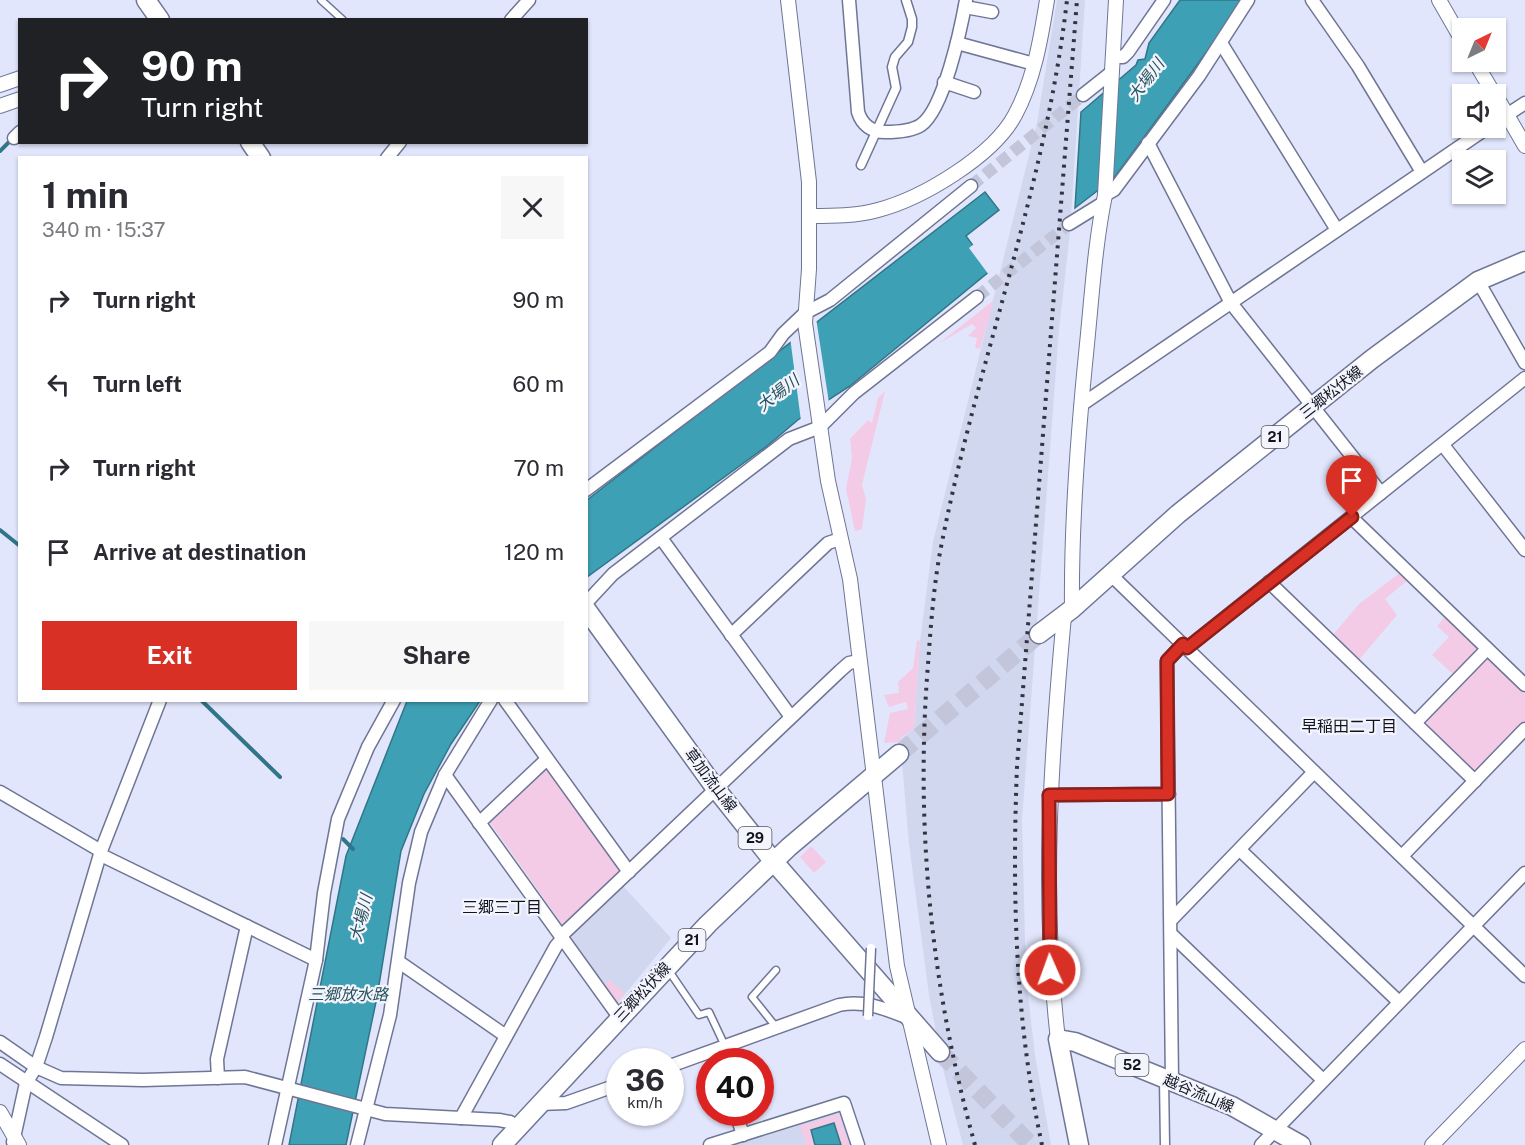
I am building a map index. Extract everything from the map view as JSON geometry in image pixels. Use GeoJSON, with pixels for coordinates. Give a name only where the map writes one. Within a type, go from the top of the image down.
{"type":"FeatureCollection","features":[{"type":"Feature","properties":{"kind":"main road"},"geometry":{"type":"LineString","coordinates":[[146,0],[159,18]]}},
{"type":"Feature","properties":{"kind":"main road","name":"三郷松伏線"},"geometry":{"type":"LineString","coordinates":[[1039,634],[1068,612],[1179,514],[1313,406],[1478,280],[1525,261]]}},
{"type":"Feature","properties":{"kind":"main road","name":"草加流山線"},"geometry":{"type":"LineString","coordinates":[[588,612],[716,789],[774,862],[940,1052]]}},
{"type":"Feature","properties":{"kind":"main road","name":"三郷松伏線"},"geometry":{"type":"LineString","coordinates":[[502,1145],[666,967],[774,862],[899,754]]}},
{"type":"Feature","properties":{"kind":"main road"},"geometry":{"type":"LineString","coordinates":[[1058,1039],[1079,1145]]}},
{"type":"Feature","properties":{"kind":"main road","name":"越谷流山線"},"geometry":{"type":"LineString","coordinates":[[1058,1039],[1075,1042],[1232,1106],[1301,1145]]}},
{"type":"Feature","properties":{"kind":"street"},"geometry":{"type":"LineString","coordinates":[[513,18],[529,0]]}},
{"type":"Feature","properties":{"kind":"street"},"geometry":{"type":"LineString","coordinates":[[788,0],[806,151],[810,216],[805,318],[819,421],[840,539],[850,579],[897,966],[939,1145]]}},
{"type":"Feature","properties":{"kind":"street"},"geometry":{"type":"LineString","coordinates":[[849,0],[858,112],[861,120],[877,132],[907,130],[920,125],[932,114],[957,43],[965,4],[992,12]]}},
{"type":"Feature","properties":{"kind":"street"},"geometry":{"type":"LineString","coordinates":[[861,165],[896,88],[892,76],[895,57],[908,42],[912,27],[906,0]]}},
{"type":"Feature","properties":{"kind":"street"},"geometry":{"type":"LineString","coordinates":[[810,216],[877,211],[907,201],[948,177],[992,144],[1005,130],[1022,100],[1034,64],[1047,0]]}},
{"type":"Feature","properties":{"kind":"street"},"geometry":{"type":"LineString","coordinates":[[1058,1039],[1050,970],[1049,795],[1068,612],[1081,405],[1104,195],[1116,0]]}},
{"type":"Feature","properties":{"kind":"street"},"geometry":{"type":"LineString","coordinates":[[1113,57],[1123,57],[1128,52],[1164,0]]}},
{"type":"Feature","properties":{"kind":"street"},"geometry":{"type":"LineString","coordinates":[[1069,224],[1104,195],[1114,190],[1221,43],[1248,0]]}},
{"type":"Feature","properties":{"kind":"street"},"geometry":{"type":"LineString","coordinates":[[1312,0],[1358,66],[1422,172]]}},
{"type":"Feature","properties":{"kind":"street"},"geometry":{"type":"LineString","coordinates":[[1439,0],[1452,23]]}},
{"type":"Feature","properties":{"kind":"street"},"geometry":{"type":"LineString","coordinates":[[957,43],[1034,64]]}},
{"type":"Feature","properties":{"kind":"street"},"geometry":{"type":"LineString","coordinates":[[1221,43],[1337,230]]}},
{"type":"Feature","properties":{"kind":"street"},"geometry":{"type":"LineString","coordinates":[[1083,95],[1111,78]]}},
{"type":"Feature","properties":{"kind":"street"},"geometry":{"type":"LineString","coordinates":[[0,85],[18,79]]}},
{"type":"Feature","properties":{"kind":"street"},"geometry":{"type":"LineString","coordinates":[[944,82],[974,92]]}},
{"type":"Feature","properties":{"kind":"street"},"geometry":{"type":"LineString","coordinates":[[0,106],[18,103]]}},
{"type":"Feature","properties":{"kind":"street"},"geometry":{"type":"LineString","coordinates":[[1506,115],[1525,103]]}},
{"type":"Feature","properties":{"kind":"street"},"geometry":{"type":"LineString","coordinates":[[1506,124],[1525,146]]}},
{"type":"Feature","properties":{"kind":"street"},"geometry":{"type":"LineString","coordinates":[[1081,405],[1472,138]]}},
{"type":"Feature","properties":{"kind":"street"},"geometry":{"type":"LineString","coordinates":[[1148,143],[1231,303],[1381,493]]}},
{"type":"Feature","properties":{"kind":"street"},"geometry":{"type":"LineString","coordinates":[[389,156],[398,144]]}},
{"type":"Feature","properties":{"kind":"street"},"geometry":{"type":"LineString","coordinates":[[588,488],[770,352],[783,333],[830,300],[971,186]]}},
{"type":"Feature","properties":{"kind":"street"},"geometry":{"type":"LineString","coordinates":[[1478,280],[1525,363]]}},
{"type":"Feature","properties":{"kind":"street"},"geometry":{"type":"LineString","coordinates":[[588,601],[612,574],[789,439],[819,421],[978,297]]}},
{"type":"Feature","properties":{"kind":"street"},"geometry":{"type":"LineString","coordinates":[[1165,1145],[1171,934],[1167,661],[1525,378]]}},
{"type":"Feature","properties":{"kind":"street"},"geometry":{"type":"LineString","coordinates":[[1443,445],[1524,547]]}},
{"type":"Feature","properties":{"kind":"street"},"geometry":{"type":"LineString","coordinates":[[1352,517],[1525,685]]}},
{"type":"Feature","properties":{"kind":"street"},"geometry":{"type":"LineString","coordinates":[[661,538],[791,717]]}},
{"type":"Feature","properties":{"kind":"street"},"geometry":{"type":"LineString","coordinates":[[731,635],[828,543],[840,539]]}},
{"type":"Feature","properties":{"kind":"street"},"geometry":{"type":"LineString","coordinates":[[1110,574],[1525,976]]}},
{"type":"Feature","properties":{"kind":"street"},"geometry":{"type":"LineString","coordinates":[[1269,582],[1475,781]]}},
{"type":"Feature","properties":{"kind":"street"},"geometry":{"type":"LineString","coordinates":[[1415,723],[1487,649]]}},
{"type":"Feature","properties":{"kind":"street"},"geometry":{"type":"LineString","coordinates":[[462,1118],[562,937],[849,663],[859,661]]}},
{"type":"Feature","properties":{"kind":"street"},"geometry":{"type":"LineString","coordinates":[[15,1142],[27,1082],[36,1068],[101,853],[159,702]]}},
{"type":"Feature","properties":{"kind":"street"},"geometry":{"type":"LineString","coordinates":[[275,1145],[316,960],[324,892],[338,819],[368,747],[393,702]]}},
{"type":"Feature","properties":{"kind":"street"},"geometry":{"type":"LineString","coordinates":[[357,1145],[380,1058],[399,962],[414,858],[421,832],[445,775],[490,702]]}},
{"type":"Feature","properties":{"kind":"street"},"geometry":{"type":"LineString","coordinates":[[506,702],[628,872]]}},
{"type":"Feature","properties":{"kind":"street"},"geometry":{"type":"LineString","coordinates":[[1402,856],[1525,729]]}},
{"type":"Feature","properties":{"kind":"street"},"geometry":{"type":"LineString","coordinates":[[479,823],[547,759]]}},
{"type":"Feature","properties":{"kind":"street"},"geometry":{"type":"LineString","coordinates":[[1171,920],[1314,772]]}},
{"type":"Feature","properties":{"kind":"street"},"geometry":{"type":"LineString","coordinates":[[445,775],[619,1017]]}},
{"type":"Feature","properties":{"kind":"street"},"geometry":{"type":"LineString","coordinates":[[0,792],[101,853],[316,960]]}},
{"type":"Feature","properties":{"kind":"street"},"geometry":{"type":"LineString","coordinates":[[1049,795],[1168,794]]}},
{"type":"Feature","properties":{"kind":"street"},"geometry":{"type":"LineString","coordinates":[[1240,850],[1399,1002]]}},
{"type":"Feature","properties":{"kind":"street"},"geometry":{"type":"LineString","coordinates":[[1261,1145],[1525,873]]}},
{"type":"Feature","properties":{"kind":"street"},"geometry":{"type":"LineString","coordinates":[[218,1078],[217,1059],[247,926]]}},
{"type":"Feature","properties":{"kind":"street"},"geometry":{"type":"LineString","coordinates":[[1171,934],[1323,1080]]}},
{"type":"Feature","properties":{"kind":"street"},"geometry":{"type":"LineString","coordinates":[[868,1016],[871,948]]}},
{"type":"Feature","properties":{"kind":"street"},"geometry":{"type":"LineString","coordinates":[[399,962],[506,1036]]}},
{"type":"Feature","properties":{"kind":"street"},"geometry":{"type":"LineString","coordinates":[[731,1048],[776,1028],[850,1003],[880,1006],[909,1018]]}},
{"type":"Feature","properties":{"kind":"street"},"geometry":{"type":"LineString","coordinates":[[0,1042],[36,1068],[61,1078],[143,1080],[245,1077],[385,1114],[510,1122],[517,1127]]}},
{"type":"Feature","properties":{"kind":"street"},"geometry":{"type":"LineString","coordinates":[[1432,1145],[1525,1049]]}},
{"type":"Feature","properties":{"kind":"street"},"geometry":{"type":"LineString","coordinates":[[0,1064],[122,1145]]}},
{"type":"Feature","properties":{"kind":"street"},"geometry":{"type":"LineString","coordinates":[[539,1104],[566,1103],[606,1089]]}},
{"type":"Feature","properties":{"kind":"street"},"geometry":{"type":"LineString","coordinates":[[710,1145],[844,1103],[858,1145]]}},
{"type":"Feature","properties":{"kind":"street"},"geometry":{"type":"LineString","coordinates":[[0,1112],[15,1142]]}},
{"type":"Feature","properties":{"kind":"street"},"geometry":{"type":"LineString","coordinates":[[740,1126],[743,1135]]}},
{"type":"Feature","properties":{"kind":"lane"},"geometry":{"type":"LineString","coordinates":[[321,0],[341,18]]}},
{"type":"Feature","properties":{"kind":"lane"},"geometry":{"type":"LineString","coordinates":[[666,967],[699,1015],[709,1012],[719,1048]]}},
{"type":"Feature","properties":{"kind":"lane"},"geometry":{"type":"LineString","coordinates":[[776,970],[752,997],[776,1028]]}},
{"type":"Feature","properties":{"kind":"shaded area"},"geometry":{"type":"Polygon","coordinates":[[[1057,0],[1085,0],[1070,232],[1059,330],[1022,820],[1026,979],[1035,1055],[1051,1145],[963,1145],[944,1073],[929,995],[909,844],[900,739],[914,729],[920,641],[933,542],[1037,123],[1057,0]]]}},
{"type":"Feature","properties":{"kind":"shaded area"},"geometry":{"type":"Polygon","coordinates":[[[994,300],[980,349],[975,348],[977,338],[968,336],[976,328],[972,324],[938,344],[994,300]]]}},
{"type":"Feature","properties":{"kind":"shaded area"},"geometry":{"type":"Polygon","coordinates":[[[885,391],[862,485],[866,499],[862,529],[855,531],[846,489],[852,458],[850,439],[868,420],[872,423],[878,398],[885,391]]]}},
{"type":"Feature","properties":{"kind":"shaded area"},"geometry":{"type":"Polygon","coordinates":[[[1401,572],[1408,580],[1385,599],[1397,615],[1359,660],[1333,635],[1359,604],[1401,572]]]}},
{"type":"Feature","properties":{"kind":"shaded area"},"geometry":{"type":"Polygon","coordinates":[[[1445,617],[1477,647],[1478,654],[1456,677],[1432,655],[1449,637],[1437,626],[1445,617]]]}},
{"type":"Feature","properties":{"kind":"shaded area"},"geometry":{"type":"Polygon","coordinates":[[[917,640],[920,641],[914,729],[900,738],[900,742],[884,743],[890,713],[908,709],[906,702],[889,707],[884,695],[899,693],[898,682],[913,668],[917,640]]]}},
{"type":"Feature","properties":{"kind":"shaded area"},"geometry":{"type":"Polygon","coordinates":[[[1485,659],[1490,659],[1525,694],[1525,721],[1478,769],[1473,769],[1427,724],[1427,719],[1485,659]]]}},
{"type":"Feature","properties":{"kind":"shaded area"},"geometry":{"type":"Polygon","coordinates":[[[546,767],[620,867],[620,873],[564,927],[489,821],[546,767]]]}},
{"type":"Feature","properties":{"kind":"shaded area"},"geometry":{"type":"Polygon","coordinates":[[[811,846],[826,862],[814,873],[800,857],[811,846]]]}},
{"type":"Feature","properties":{"kind":"shaded area"},"geometry":{"type":"Polygon","coordinates":[[[622,885],[671,938],[617,1004],[572,942],[572,935],[622,885]]]}},
{"type":"Feature","properties":{"kind":"shaded area"},"geometry":{"type":"Polygon","coordinates":[[[598,975],[605,984],[609,980],[625,993],[617,1004],[598,975]]]}},
{"type":"Feature","properties":{"kind":"shaded area"},"geometry":{"type":"Polygon","coordinates":[[[838,1109],[842,1111],[853,1145],[726,1145],[838,1109]]]}},
{"type":"Feature","properties":{"kind":"shaded area"},"geometry":{"type":"Polygon","coordinates":[[[839,1114],[849,1145],[806,1145],[800,1126],[839,1114]]]}},
{"type":"Feature","properties":{"kind":"water","name":"大場川"},"geometry":{"type":"Polygon","coordinates":[[[1180,0],[1241,0],[1219,35],[1114,178],[1075,208],[1081,112],[1136,65],[1138,60],[1145,59],[1149,43],[1180,0]]]}},
{"type":"Feature","properties":{"kind":"water","name":"大場川"},"geometry":{"type":"Polygon","coordinates":[[[985,192],[999,210],[966,236],[991,270],[850,386],[799,419],[767,446],[588,576],[588,499],[985,192]]]}},
{"type":"Feature","properties":{"kind":"water","name":"三郷放水路"},"geometry":{"type":"Polygon","coordinates":[[[407,702],[479,702],[451,744],[424,794],[401,851],[377,997],[346,1145],[289,1145],[346,856],[407,702]]]}},
{"type":"Feature","properties":{"kind":"water"},"geometry":{"type":"Polygon","coordinates":[[[834,1123],[841,1145],[815,1145],[811,1130],[834,1123]]]}},
{"type":"Feature","properties":{"kind":"pier"},"geometry":{"type":"Polygon","coordinates":[[[974,244],[993,269],[989,275],[969,248],[974,244]]]}},
{"type":"Feature","properties":{"kind":"pier"},"geometry":{"type":"Polygon","coordinates":[[[816,318],[829,403],[801,421],[790,337],[816,318]]]}},
{"type":"Feature","properties":{"kind":"waterway"},"geometry":{"type":"LineString","coordinates":[[0,151],[11,140]]}},
{"type":"Feature","properties":{"kind":"waterway"},"geometry":{"type":"LineString","coordinates":[[0,530],[18,544]]}},
{"type":"Feature","properties":{"kind":"waterway"},"geometry":{"type":"LineString","coordinates":[[203,702],[280,777]]}},
{"type":"Feature","properties":{"kind":"waterway"},"geometry":{"type":"LineString","coordinates":[[343,839],[353,849]]}},
{"type":"Feature","properties":{"kind":"tunnel"},"geometry":{"type":"LineString","coordinates":[[971,186],[1083,95]]}},
{"type":"Feature","properties":{"kind":"tunnel"},"geometry":{"type":"LineString","coordinates":[[977,297],[1069,224]]}},
{"type":"Feature","properties":{"kind":"tunnel"},"geometry":{"type":"LineString","coordinates":[[899,754],[1039,634]]}},
{"type":"Feature","properties":{"kind":"tunnel"},"geometry":{"type":"LineString","coordinates":[[940,1052],[1031,1145]]}},
{"type":"Feature","properties":{"kind":"railway"},"geometry":{"type":"LineString","coordinates":[[975,1145],[947,1026],[930,906],[924,785],[924,725],[930,633],[942,542],[957,474],[1044,137],[1067,0]]}},
{"type":"Feature","properties":{"kind":"railway"},"geometry":{"type":"LineString","coordinates":[[1042,1145],[1026,1051],[1017,957],[1015,862],[1017,766],[1077,0]]}},
{"type":"Feature","properties":{"kind":"district","name":"早稲田二丁目"},"geometry":{"type":"Point","coordinates":[1349,726]}},
{"type":"Feature","properties":{"kind":"district","name":"三郷三丁目"},"geometry":{"type":"Point","coordinates":[502,907]}},
{"type":"Feature","properties":{"kind":"route"},"geometry":{"type":"LineString","coordinates":[[1050,970],[1047,906],[1049,795],[1168,794],[1167,661],[1183,644],[1187,648],[1352,517]]}}]}
